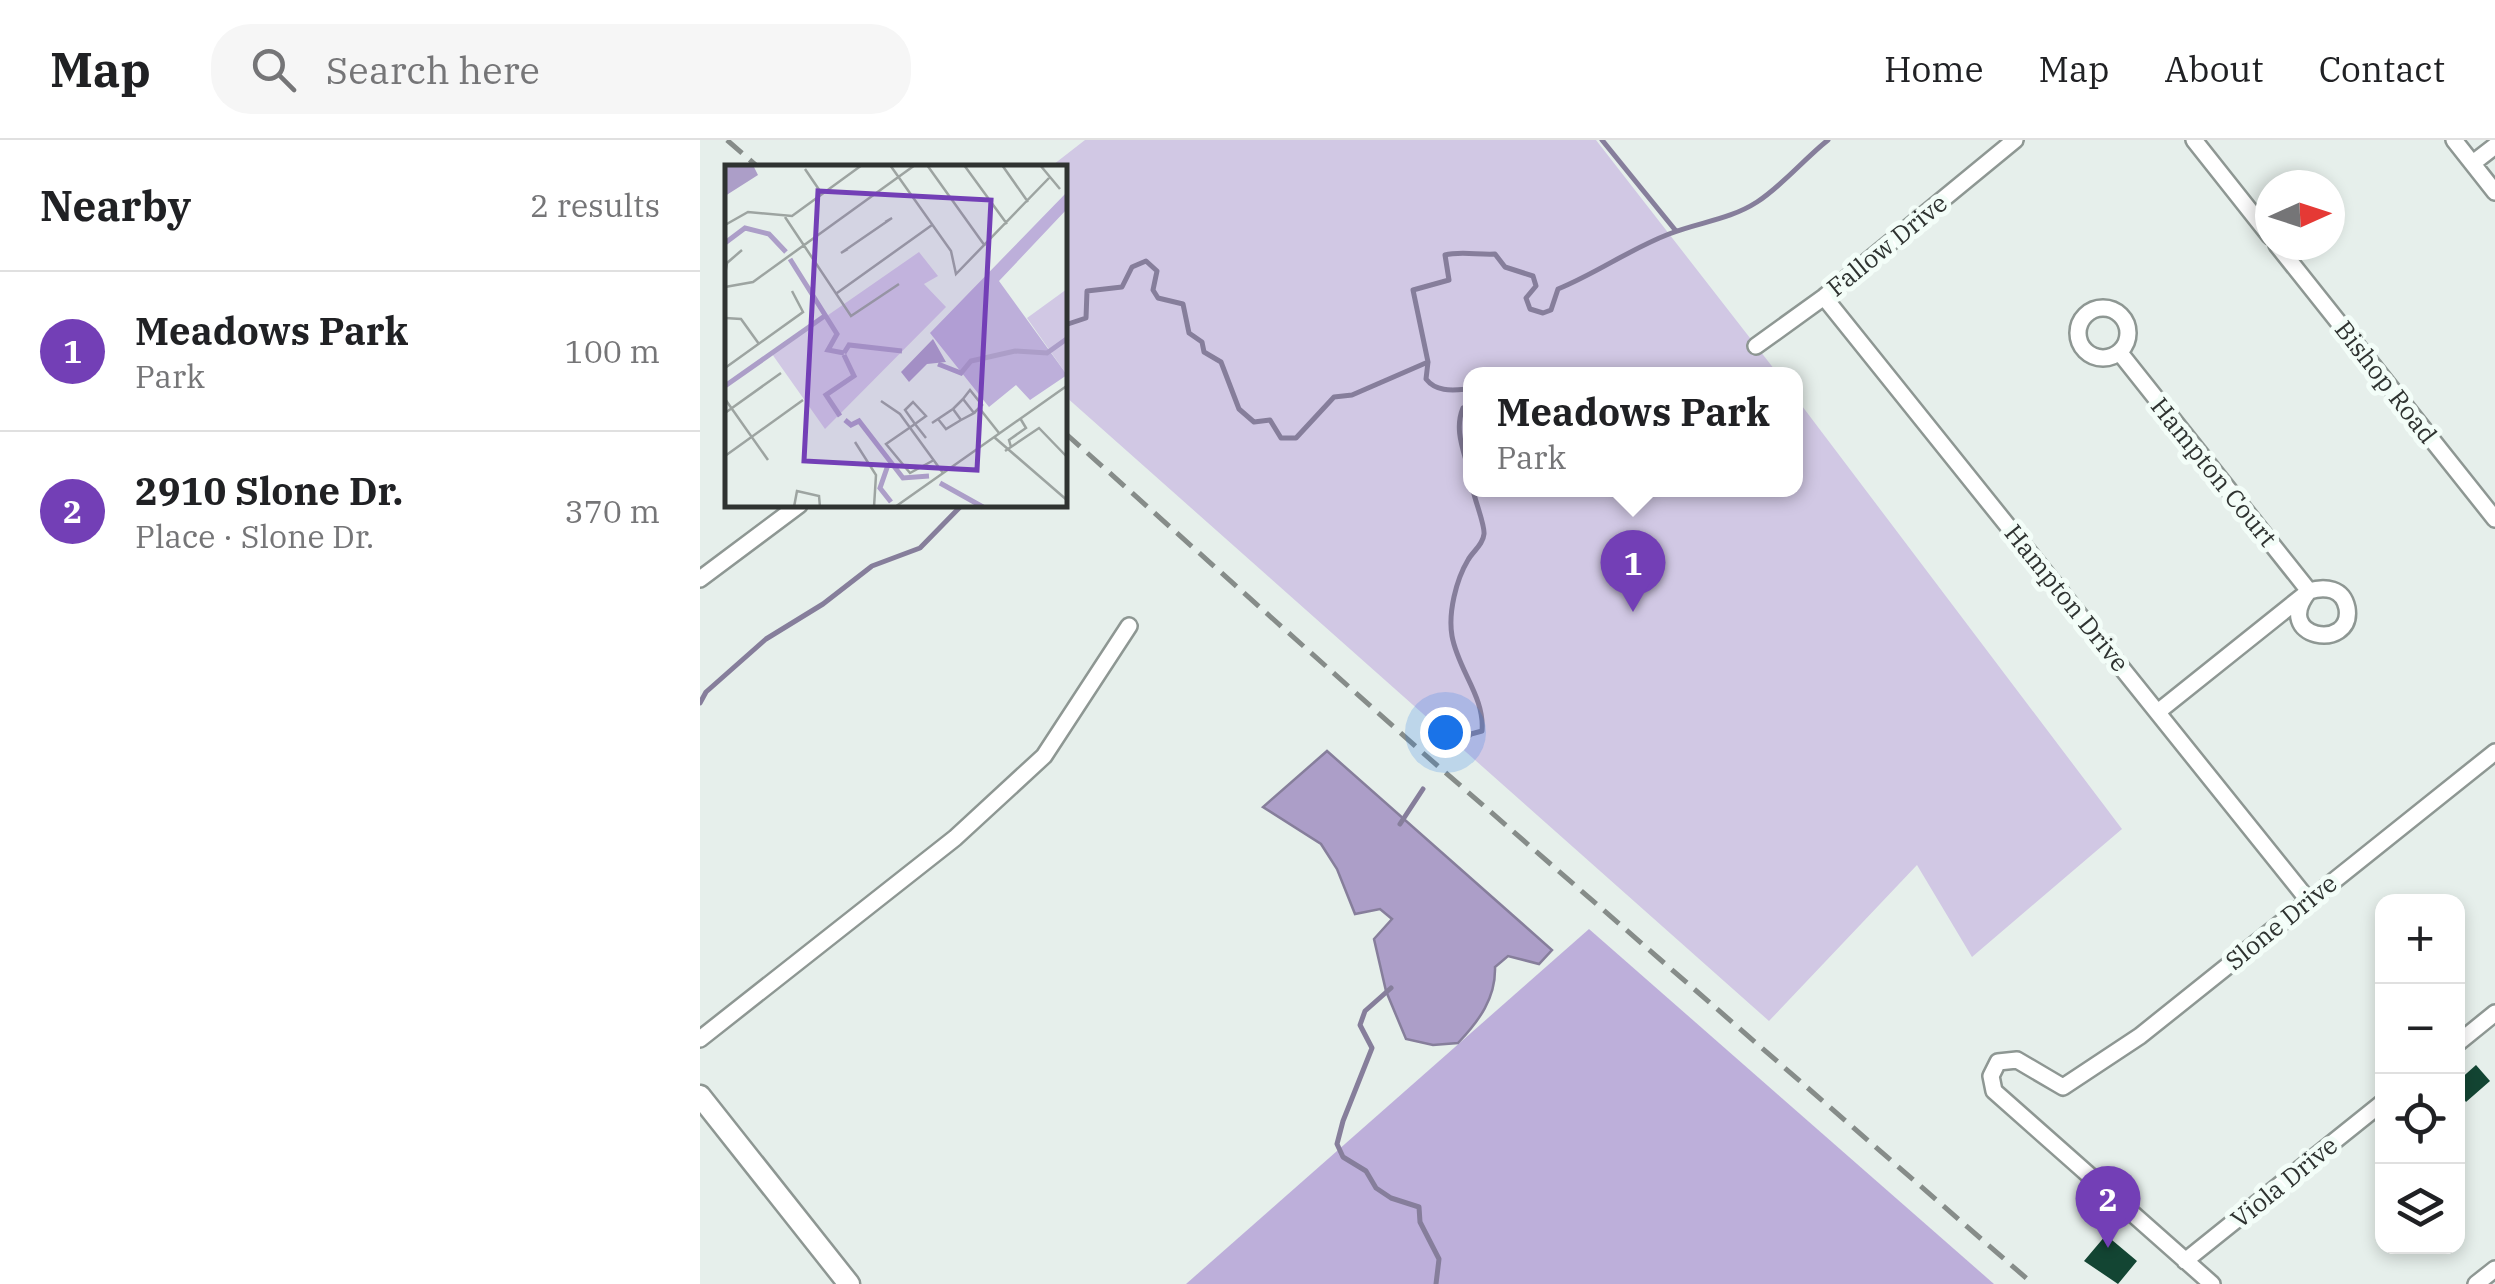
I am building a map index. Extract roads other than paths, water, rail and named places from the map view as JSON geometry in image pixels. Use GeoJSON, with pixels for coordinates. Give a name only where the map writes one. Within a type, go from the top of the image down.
{"type":"FeatureCollection","features":[{"type":"Feature","properties":{"kind":"main road"},"geometry":{"type":"LineString","coordinates":[[700,1096],[848,1284]]}},
{"type":"Feature","properties":{"kind":"street","name":"Fallow Drive"},"geometry":{"type":"LineString","coordinates":[[1756,346],[1824,297],[2015,140]]}},
{"type":"Feature","properties":{"kind":"street"},"geometry":{"type":"LineString","coordinates":[[2194,140],[2255,217]]}},
{"type":"Feature","properties":{"kind":"street"},"geometry":{"type":"LineString","coordinates":[[2454,140],[2495,192]]}},
{"type":"Feature","properties":{"kind":"street"},"geometry":{"type":"LineString","coordinates":[[2473,163],[2495,146]]}},
{"type":"Feature","properties":{"kind":"street","name":"Bishop Road"},"geometry":{"type":"LineString","coordinates":[[2289,260],[2495,519]]}},
{"type":"Feature","properties":{"kind":"street","name":"Hampton Drive"},"geometry":{"type":"LineString","coordinates":[[1824,297],[2308,900]]}},
{"type":"Feature","properties":{"kind":"street","name":"Hampton Court"},"geometry":{"type":"LineString","coordinates":[[2120,353],[2309,591],[2159,711]]}},
{"type":"Feature","properties":{"kind":"street"},"geometry":{"type":"LineString","coordinates":[[700,579],[795,508]]}},
{"type":"Feature","properties":{"kind":"street"},"geometry":{"type":"LineString","coordinates":[[700,1040],[956,838],[1044,756],[1129,626]]}},
{"type":"Feature","properties":{"kind":"street","name":"Slone Drive"},"geometry":{"type":"LineString","coordinates":[[2185,1261],[2007,1105],[1994,1091],[1991,1076],[1998,1062],[2017,1060],[2063,1087],[2140,1036],[2495,752]]}},
{"type":"Feature","properties":{"kind":"street"},"geometry":{"type":"LineString","coordinates":[[2465,1037],[2495,1013]]}},
{"type":"Feature","properties":{"kind":"street","name":"Viola Drive"},"geometry":{"type":"LineString","coordinates":[[2185,1261],[2375,1109]]}},
{"type":"Feature","properties":{"kind":"street"},"geometry":{"type":"LineString","coordinates":[[2185,1261],[2212,1284]]}},
{"type":"Feature","properties":{"kind":"street"},"geometry":{"type":"LineString","coordinates":[[2476,1284],[2495,1269]]}},
{"type":"Feature","properties":{"kind":"waterway"},"geometry":{"type":"LineString","coordinates":[[1602,140],[1676,231]]}},
{"type":"Feature","properties":{"kind":"waterway"},"geometry":{"type":"LineString","coordinates":[[1463,389],[1441,389],[1426,379],[1428,362],[1413,290],[1449,280],[1445,255],[1495,254],[1505,267],[1533,276],[1536,286],[1526,298],[1530,309],[1543,313],[1551,310],[1558,289],[1655,240],[1757,202],[1828,140]]}},
{"type":"Feature","properties":{"kind":"waterway"},"geometry":{"type":"LineString","coordinates":[[1068,324],[1086,318],[1087,291],[1122,287],[1132,267],[1146,261],[1157,271],[1153,290],[1158,298],[1183,304],[1189,333],[1202,342],[1204,352],[1221,362],[1239,409],[1254,422],[1270,420],[1281,438],[1296,438],[1334,397],[1352,395],[1428,362]]}},
{"type":"Feature","properties":{"kind":"waterway"},"geometry":{"type":"LineString","coordinates":[[1463,408],[1459,426],[1463,451]]}},
{"type":"Feature","properties":{"kind":"waterway"},"geometry":{"type":"LineString","coordinates":[[1460,745],[1471,734],[1482,731],[1479,707],[1455,648],[1451,627],[1460,577],[1484,534],[1475,497]]}},
{"type":"Feature","properties":{"kind":"waterway"},"geometry":{"type":"LineString","coordinates":[[700,703],[706,692],[766,639],[823,604],[872,566],[920,548],[959,508]]}},
{"type":"Feature","properties":{"kind":"waterway"},"geometry":{"type":"LineString","coordinates":[[1400,824],[1423,789]]}},
{"type":"Feature","properties":{"kind":"waterway"},"geometry":{"type":"LineString","coordinates":[[1391,988],[1365,1011],[1360,1025],[1372,1048],[1337,1144],[1343,1157],[1366,1171],[1376,1188],[1391,1198],[1419,1207],[1420,1222],[1439,1259],[1436,1284]]}},
{"type":"Feature","properties":{"kind":"railway"},"geometry":{"type":"LineString","coordinates":[[727,140],[756,165]]}},
{"type":"Feature","properties":{"kind":"railway"},"geometry":{"type":"LineString","coordinates":[[1068,436],[1423,753],[2033,1284]]}},
{"type":"Feature","properties":{"kind":"place","name":"Meadows Park"},"geometry":{"type":"Point","coordinates":[1633,612]}},
{"type":"Feature","properties":{"kind":"place","name":"2910 Slone Dr."},"geometry":{"type":"Point","coordinates":[2108,1248]}}]}
